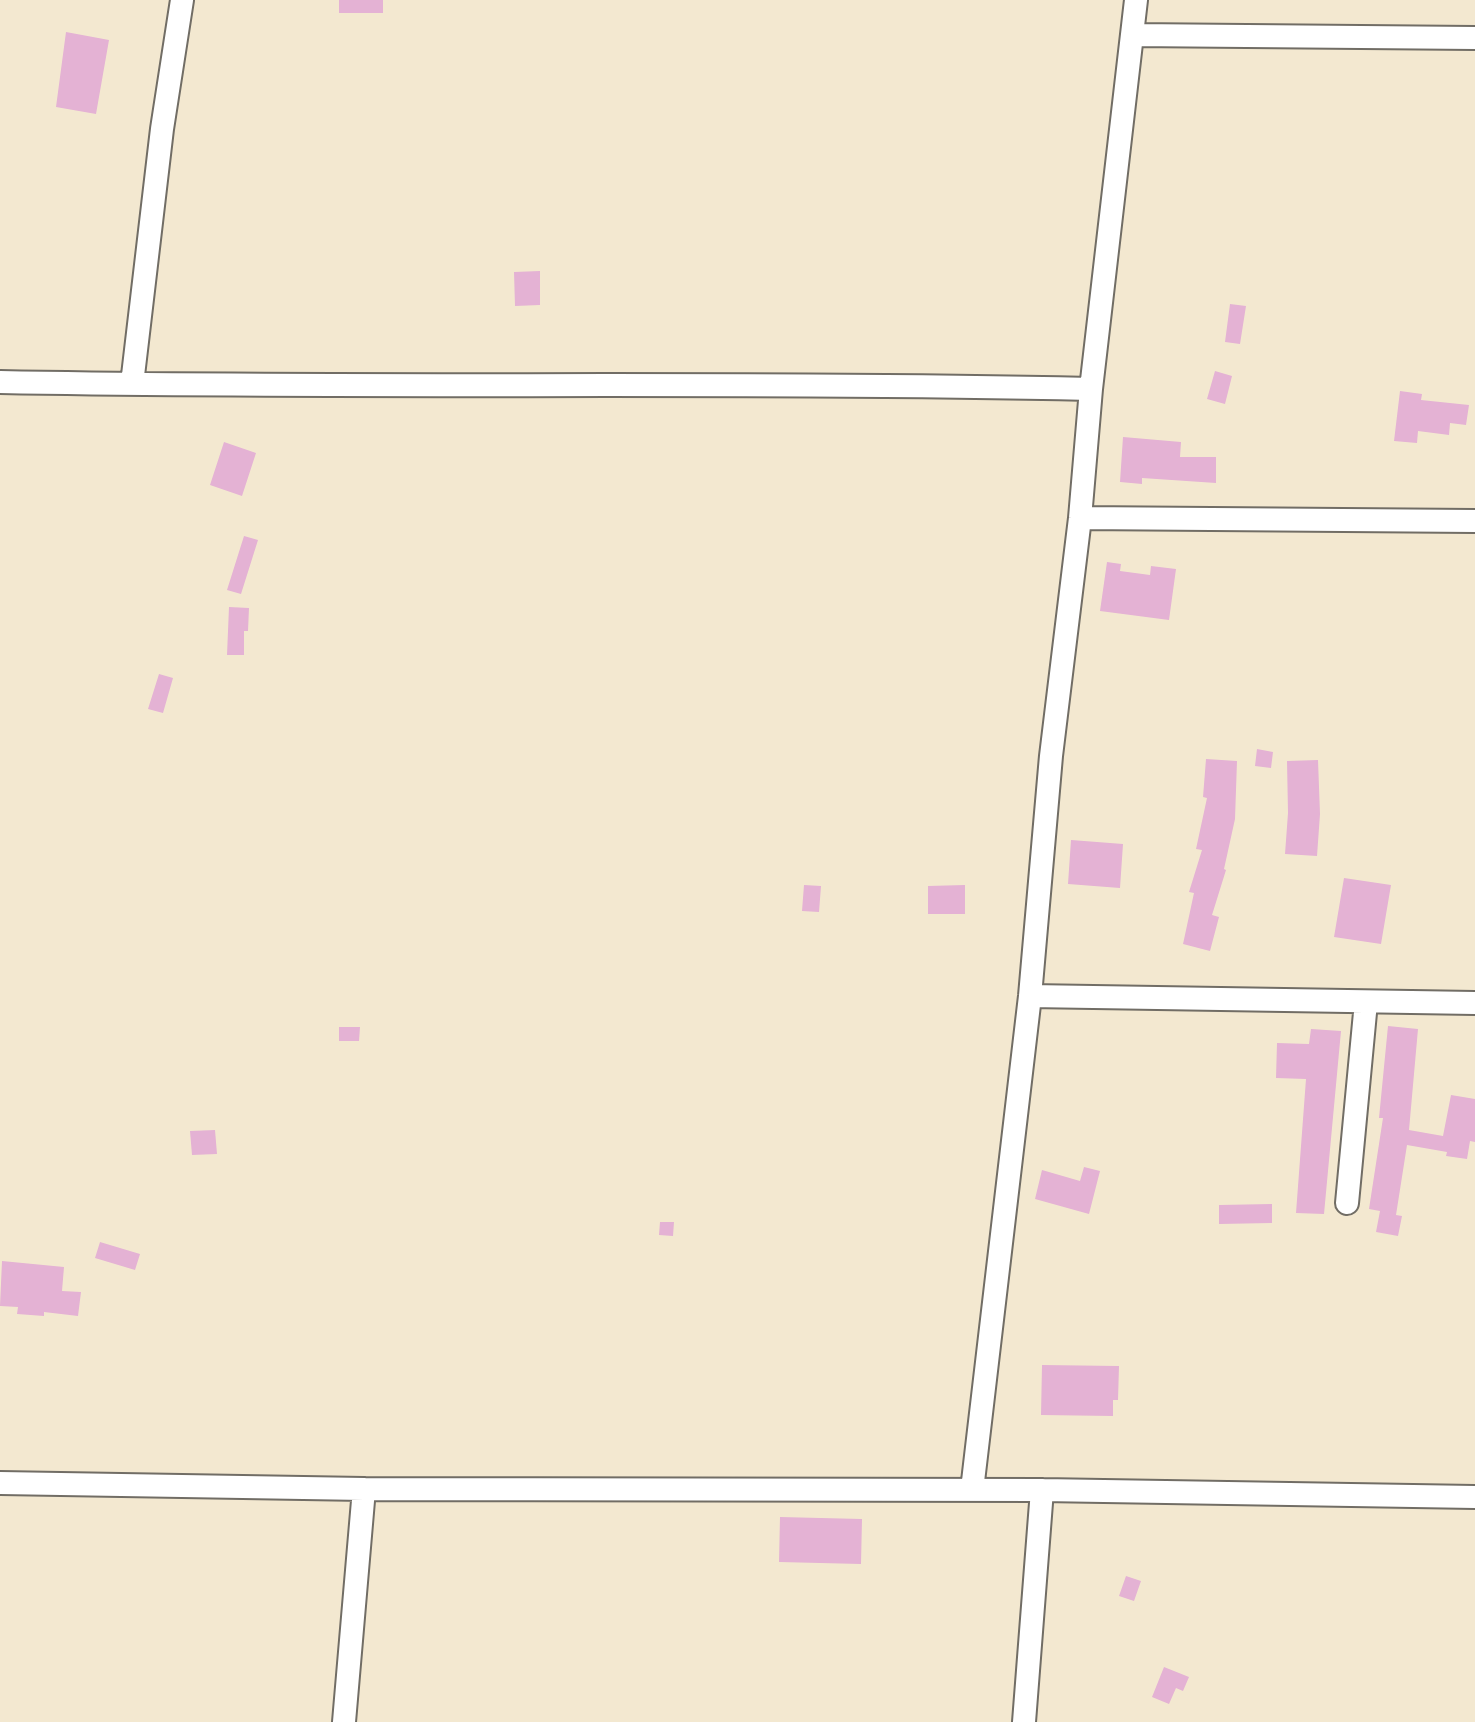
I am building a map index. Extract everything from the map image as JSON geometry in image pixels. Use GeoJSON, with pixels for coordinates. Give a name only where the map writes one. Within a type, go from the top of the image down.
{"type":"FeatureCollection","features":[{"type":"Feature","properties":{"kind":"street"},"geometry":{"type":"LineString","coordinates":[[132,384],[162,129],[182,0]]}},
{"type":"Feature","properties":{"kind":"street"},"geometry":{"type":"LineString","coordinates":[[972,1490],[1030,996],[1051,756],[1136,0]]}},
{"type":"Feature","properties":{"kind":"street"},"geometry":{"type":"LineString","coordinates":[[1133,35],[1475,38]]}},
{"type":"Feature","properties":{"kind":"street"},"geometry":{"type":"LineString","coordinates":[[0,382],[1091,389]]}},
{"type":"Feature","properties":{"kind":"street"},"geometry":{"type":"LineString","coordinates":[[1080,518],[1475,521]]}},
{"type":"Feature","properties":{"kind":"street"},"geometry":{"type":"LineString","coordinates":[[1030,996],[1475,1003]]}},
{"type":"Feature","properties":{"kind":"street"},"geometry":{"type":"LineString","coordinates":[[1347,1203],[1366,1002]]}},
{"type":"Feature","properties":{"kind":"street"},"geometry":{"type":"LineString","coordinates":[[0,1483],[364,1489],[1042,1490],[1475,1497]]}},
{"type":"Feature","properties":{"kind":"street"},"geometry":{"type":"LineString","coordinates":[[344,1722],[364,1489]]}},
{"type":"Feature","properties":{"kind":"street"},"geometry":{"type":"LineString","coordinates":[[1024,1722],[1042,1490]]}},
{"type":"Feature","properties":{"kind":"building"},"geometry":{"type":"Polygon","coordinates":[[[339,0],[383,0],[383,13],[339,13],[339,0]]]}},
{"type":"Feature","properties":{"kind":"building"},"geometry":{"type":"Polygon","coordinates":[[[66,32],[109,40],[96,114],[56,107],[66,32]]]}},
{"type":"Feature","properties":{"kind":"building"},"geometry":{"type":"Polygon","coordinates":[[[540,271],[540,305],[515,306],[514,272],[540,271]]]}},
{"type":"Feature","properties":{"kind":"building"},"geometry":{"type":"Polygon","coordinates":[[[1230,304],[1246,306],[1240,344],[1225,342],[1230,304]]]}},
{"type":"Feature","properties":{"kind":"building"},"geometry":{"type":"Polygon","coordinates":[[[1215,371],[1232,376],[1225,404],[1207,399],[1215,371]]]}},
{"type":"Feature","properties":{"kind":"building"},"geometry":{"type":"Polygon","coordinates":[[[1400,391],[1422,394],[1421,400],[1469,405],[1466,425],[1450,423],[1449,435],[1418,431],[1417,443],[1394,441],[1400,391]]]}},
{"type":"Feature","properties":{"kind":"building"},"geometry":{"type":"Polygon","coordinates":[[[1123,437],[1181,442],[1180,457],[1216,457],[1216,483],[1142,478],[1142,484],[1120,482],[1123,437]]]}},
{"type":"Feature","properties":{"kind":"building"},"geometry":{"type":"Polygon","coordinates":[[[224,442],[256,453],[242,496],[210,485],[224,442]]]}},
{"type":"Feature","properties":{"kind":"building"},"geometry":{"type":"Polygon","coordinates":[[[244,536],[258,540],[241,594],[227,590],[244,536]]]}},
{"type":"Feature","properties":{"kind":"building"},"geometry":{"type":"Polygon","coordinates":[[[1107,562],[1121,564],[1120,571],[1150,575],[1151,566],[1176,569],[1169,620],[1100,611],[1107,562]]]}},
{"type":"Feature","properties":{"kind":"building"},"geometry":{"type":"Polygon","coordinates":[[[229,607],[249,608],[248,631],[244,631],[244,655],[227,655],[229,607]]]}},
{"type":"Feature","properties":{"kind":"building"},"geometry":{"type":"Polygon","coordinates":[[[159,674],[173,678],[163,713],[148,709],[159,674]]]}},
{"type":"Feature","properties":{"kind":"building"},"geometry":{"type":"Polygon","coordinates":[[[1257,749],[1273,752],[1271,768],[1255,766],[1257,749]]]}},
{"type":"Feature","properties":{"kind":"building"},"geometry":{"type":"Polygon","coordinates":[[[1206,759],[1237,761],[1235,819],[1226,870],[1212,915],[1219,917],[1210,951],[1183,944],[1194,893],[1189,892],[1202,850],[1196,849],[1207,798],[1203,797],[1206,759]]]}},
{"type":"Feature","properties":{"kind":"building"},"geometry":{"type":"Polygon","coordinates":[[[1318,760],[1320,814],[1317,856],[1285,854],[1287,761],[1318,760]]]}},
{"type":"Feature","properties":{"kind":"building"},"geometry":{"type":"Polygon","coordinates":[[[1071,840],[1123,844],[1120,888],[1068,884],[1071,840]]]}},
{"type":"Feature","properties":{"kind":"building"},"geometry":{"type":"Polygon","coordinates":[[[1344,878],[1391,885],[1381,944],[1334,937],[1344,878]]]}},
{"type":"Feature","properties":{"kind":"building"},"geometry":{"type":"Polygon","coordinates":[[[804,885],[821,886],[819,912],[802,911],[804,885]]]}},
{"type":"Feature","properties":{"kind":"building"},"geometry":{"type":"Polygon","coordinates":[[[965,885],[965,914],[928,914],[928,886],[965,885]]]}},
{"type":"Feature","properties":{"kind":"building"},"geometry":{"type":"Polygon","coordinates":[[[1388,1026],[1418,1029],[1409,1130],[1443,1136],[1451,1095],[1475,1099],[1475,1142],[1470,1141],[1467,1159],[1407,1145],[1396,1215],[1402,1216],[1398,1236],[1376,1232],[1380,1211],[1369,1209],[1383,1118],[1379,1118],[1388,1026]]]}},
{"type":"Feature","properties":{"kind":"building"},"geometry":{"type":"Polygon","coordinates":[[[339,1027],[360,1027],[359,1041],[339,1041],[339,1027]]]}},
{"type":"Feature","properties":{"kind":"building"},"geometry":{"type":"Polygon","coordinates":[[[1311,1029],[1341,1031],[1324,1214],[1296,1213],[1306,1079],[1276,1078],[1277,1043],[1309,1044],[1311,1029]]]}},
{"type":"Feature","properties":{"kind":"building"},"geometry":{"type":"Polygon","coordinates":[[[215,1130],[217,1154],[192,1155],[190,1131],[215,1130]]]}},
{"type":"Feature","properties":{"kind":"building"},"geometry":{"type":"Polygon","coordinates":[[[1084,1167],[1100,1171],[1089,1214],[1035,1199],[1042,1170],[1080,1181],[1084,1167]]]}},
{"type":"Feature","properties":{"kind":"building"},"geometry":{"type":"Polygon","coordinates":[[[1272,1204],[1272,1223],[1219,1224],[1219,1205],[1272,1204]]]}},
{"type":"Feature","properties":{"kind":"building"},"geometry":{"type":"Polygon","coordinates":[[[660,1222],[674,1222],[673,1236],[659,1235],[660,1222]]]}},
{"type":"Feature","properties":{"kind":"building"},"geometry":{"type":"Polygon","coordinates":[[[100,1242],[140,1254],[135,1270],[95,1258],[100,1242]]]}},
{"type":"Feature","properties":{"kind":"building"},"geometry":{"type":"Polygon","coordinates":[[[2,1261],[64,1267],[62,1291],[81,1292],[78,1316],[44,1312],[44,1316],[17,1314],[18,1307],[0,1306],[2,1261]]]}},
{"type":"Feature","properties":{"kind":"building"},"geometry":{"type":"Polygon","coordinates":[[[1042,1365],[1119,1366],[1118,1400],[1113,1400],[1113,1416],[1041,1415],[1042,1365]]]}},
{"type":"Feature","properties":{"kind":"building"},"geometry":{"type":"Polygon","coordinates":[[[780,1517],[862,1519],[861,1564],[779,1562],[780,1517]]]}},
{"type":"Feature","properties":{"kind":"building"},"geometry":{"type":"Polygon","coordinates":[[[1126,1576],[1141,1581],[1134,1601],[1119,1596],[1126,1576]]]}},
{"type":"Feature","properties":{"kind":"building"},"geometry":{"type":"Polygon","coordinates":[[[1164,1667],[1189,1677],[1183,1691],[1176,1688],[1169,1704],[1152,1697],[1164,1667]]]}}]}
